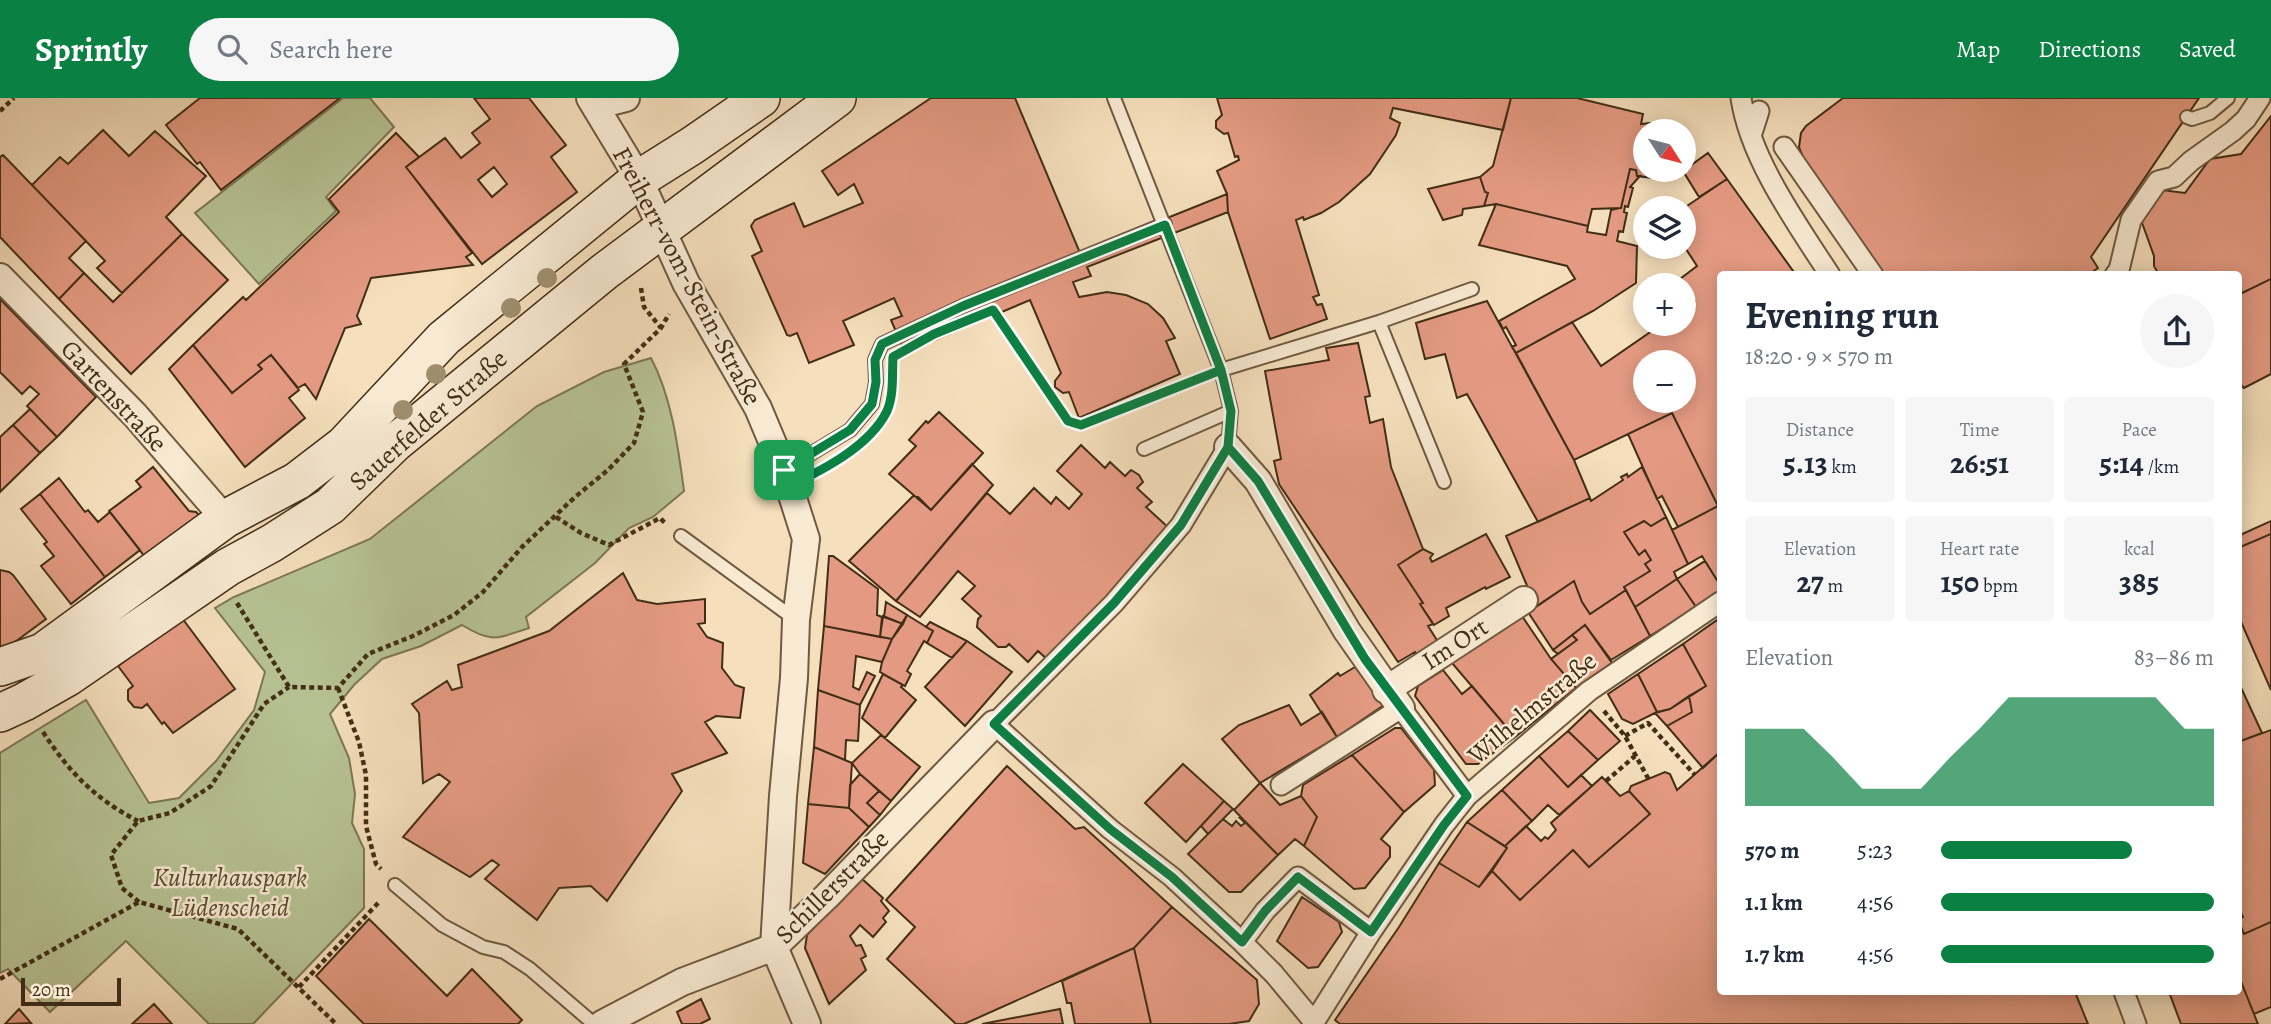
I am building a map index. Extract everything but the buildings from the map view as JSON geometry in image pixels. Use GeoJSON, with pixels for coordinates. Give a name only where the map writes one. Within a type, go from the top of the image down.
{"type":"FeatureCollection","features":[{"type":"Feature","properties":{"kind":"main road","name":"Sauerfelder Straße"},"geometry":{"type":"LineString","coordinates":[[0,667],[43,652],[225,519],[297,481],[344,445],[444,338],[639,179],[761,98]]}},
{"type":"Feature","properties":{"kind":"main road","name":"Sauerfelder Straße"},"geometry":{"type":"LineString","coordinates":[[12,708],[68,677],[216,575],[330,506],[395,443],[474,377],[662,227],[837,98]]}},
{"type":"Feature","properties":{"kind":"street"},"geometry":{"type":"LineString","coordinates":[[592,102],[625,98]]}},
{"type":"Feature","properties":{"kind":"street"},"geometry":{"type":"LineString","coordinates":[[1741,98],[1744,121],[1782,201],[1827,271]]}},
{"type":"Feature","properties":{"kind":"street"},"geometry":{"type":"LineString","coordinates":[[2118,271],[2131,220],[2158,181],[2174,177],[2191,161],[2233,131],[2246,119],[2260,98]]}},
{"type":"Feature","properties":{"kind":"street","name":"Freiherr-vom-Stein-Straße"},"geometry":{"type":"LineString","coordinates":[[592,102],[639,179],[686,283],[758,408],[784,470],[806,540],[796,620],[774,947],[807,1024]]}},
{"type":"Feature","properties":{"kind":"street"},"geometry":{"type":"LineString","coordinates":[[1751,136],[1759,111]]}},
{"type":"Feature","properties":{"kind":"street"},"geometry":{"type":"LineString","coordinates":[[1784,147],[1869,271]]}},
{"type":"Feature","properties":{"kind":"street","name":"Gartenstraße"},"geometry":{"type":"LineString","coordinates":[[0,277],[135,415],[225,519]]}},
{"type":"Feature","properties":{"kind":"street"},"geometry":{"type":"LineString","coordinates":[[1228,447],[1258,481],[1347,631],[1467,796]]}},
{"type":"Feature","properties":{"kind":"street","name":"Schillerstraße"},"geometry":{"type":"LineString","coordinates":[[602,1024],[682,982],[774,947],[1114,603],[1181,525],[1228,447]]}},
{"type":"Feature","properties":{"kind":"street","name":"Im Ort"},"geometry":{"type":"LineString","coordinates":[[1281,785],[1524,600]]}},
{"type":"Feature","properties":{"kind":"street","name":"Wilhelmstraße"},"geometry":{"type":"LineString","coordinates":[[1314,1023],[1371,932],[1467,796],[1589,691],[1717,604]]}},
{"type":"Feature","properties":{"kind":"street"},"geometry":{"type":"LineString","coordinates":[[994,724],[1110,829],[1172,877],[1242,942],[1274,974],[1314,1023]]}},
{"type":"Feature","properties":{"kind":"street"},"geometry":{"type":"LineString","coordinates":[[1242,942],[1265,911],[1298,877],[1371,932]]}},
{"type":"Feature","properties":{"kind":"street"},"geometry":{"type":"LineString","coordinates":[[2125,995],[2136,1024]]}},
{"type":"Feature","properties":{"kind":"lane"},"geometry":{"type":"LineString","coordinates":[[1114,98],[1221,370],[1231,411],[1228,447]]}},
{"type":"Feature","properties":{"kind":"lane"},"geometry":{"type":"LineString","coordinates":[[2187,117],[2192,119],[2210,113],[2228,98]]}},
{"type":"Feature","properties":{"kind":"lane"},"geometry":{"type":"LineString","coordinates":[[784,470],[850,430],[872,404],[876,382],[875,360],[882,344],[976,300],[1165,225]]}},
{"type":"Feature","properties":{"kind":"lane"},"geometry":{"type":"LineString","coordinates":[[1221,370],[1379,322],[1472,289]]}},
{"type":"Feature","properties":{"kind":"lane"},"geometry":{"type":"LineString","coordinates":[[1379,322],[1444,482]]}},
{"type":"Feature","properties":{"kind":"lane"},"geometry":{"type":"LineString","coordinates":[[1144,449],[1231,411]]}},
{"type":"Feature","properties":{"kind":"lane"},"geometry":{"type":"LineString","coordinates":[[681,536],[796,620]]}},
{"type":"Feature","properties":{"kind":"lane"},"geometry":{"type":"LineString","coordinates":[[395,886],[442,925],[483,947],[504,952],[530,969],[594,1024]]}},
{"type":"Feature","properties":{"kind":"path"},"geometry":{"type":"LineString","coordinates":[[0,111],[13,98]]}},
{"type":"Feature","properties":{"kind":"path"},"geometry":{"type":"LineString","coordinates":[[336,1024],[238,929],[139,902],[122,888],[111,855],[138,821],[170,813],[211,786],[264,704],[289,687],[338,688],[368,654],[413,636],[454,614],[482,592],[522,547],[608,470],[634,443],[643,412],[624,364],[661,328],[686,283]]}},
{"type":"Feature","properties":{"kind":"path"},"geometry":{"type":"LineString","coordinates":[[641,287],[643,307],[661,328]]}},
{"type":"Feature","properties":{"kind":"path"},"geometry":{"type":"LineString","coordinates":[[993,310],[1068,421],[1081,425],[1221,370]]}},
{"type":"Feature","properties":{"kind":"path"},"geometry":{"type":"LineString","coordinates":[[555,517],[581,533],[609,545],[660,518],[681,536]]}},
{"type":"Feature","properties":{"kind":"path"},"geometry":{"type":"LineString","coordinates":[[216,575],[234,597],[289,687]]}},
{"type":"Feature","properties":{"kind":"path"},"geometry":{"type":"LineString","coordinates":[[299,987],[395,886],[376,864],[366,826],[366,775],[359,742],[338,688]]}},
{"type":"Feature","properties":{"kind":"path"},"geometry":{"type":"LineString","coordinates":[[12,708],[77,778],[110,807],[138,821]]}},
{"type":"Feature","properties":{"kind":"path"},"geometry":{"type":"LineString","coordinates":[[1648,780],[1625,737],[1648,723],[1695,775]]}},
{"type":"Feature","properties":{"kind":"path"},"geometry":{"type":"LineString","coordinates":[[1606,781],[1635,755]]}},
{"type":"Feature","properties":{"kind":"path"},"geometry":{"type":"LineString","coordinates":[[0,979],[139,902]]}},
{"type":"Feature","properties":{"kind":"green space"},"geometry":{"type":"Polygon","coordinates":[[[343,98],[370,98],[394,127],[326,197],[336,211],[259,284],[195,213],[343,98]]]}},
{"type":"Feature","properties":{"kind":"green space","name":"Kulturhauspark Lüdenscheid"},"geometry":{"type":"Polygon","coordinates":[[[651,358],[669,406],[684,491],[653,517],[629,528],[595,563],[526,617],[529,628],[488,637],[462,625],[421,646],[382,659],[354,685],[330,714],[349,758],[355,794],[352,823],[364,849],[364,908],[253,1024],[209,1024],[126,941],[50,1012],[8,969],[0,973],[0,753],[86,700],[149,803],[179,798],[216,761],[254,710],[265,672],[215,608],[234,597],[370,539],[537,406],[604,372],[651,358]]]}},
{"type":"Feature","properties":{"kind":"route"},"geometry":{"type":"LineString","coordinates":[[784,470],[789,486],[828,467],[864,441],[886,411],[891,391],[893,357],[934,334],[993,310],[1068,421],[1081,425],[1221,370],[1231,411],[1228,447],[1258,481],[1347,631],[1386,690],[1467,796],[1371,932],[1298,877],[1265,911],[1242,942],[1172,877],[1110,829],[994,724],[1114,603],[1181,525],[1228,447],[1231,411],[1221,370],[1165,225],[1027,279],[882,344],[875,360],[876,382],[872,404],[850,430],[784,470]]}}]}
